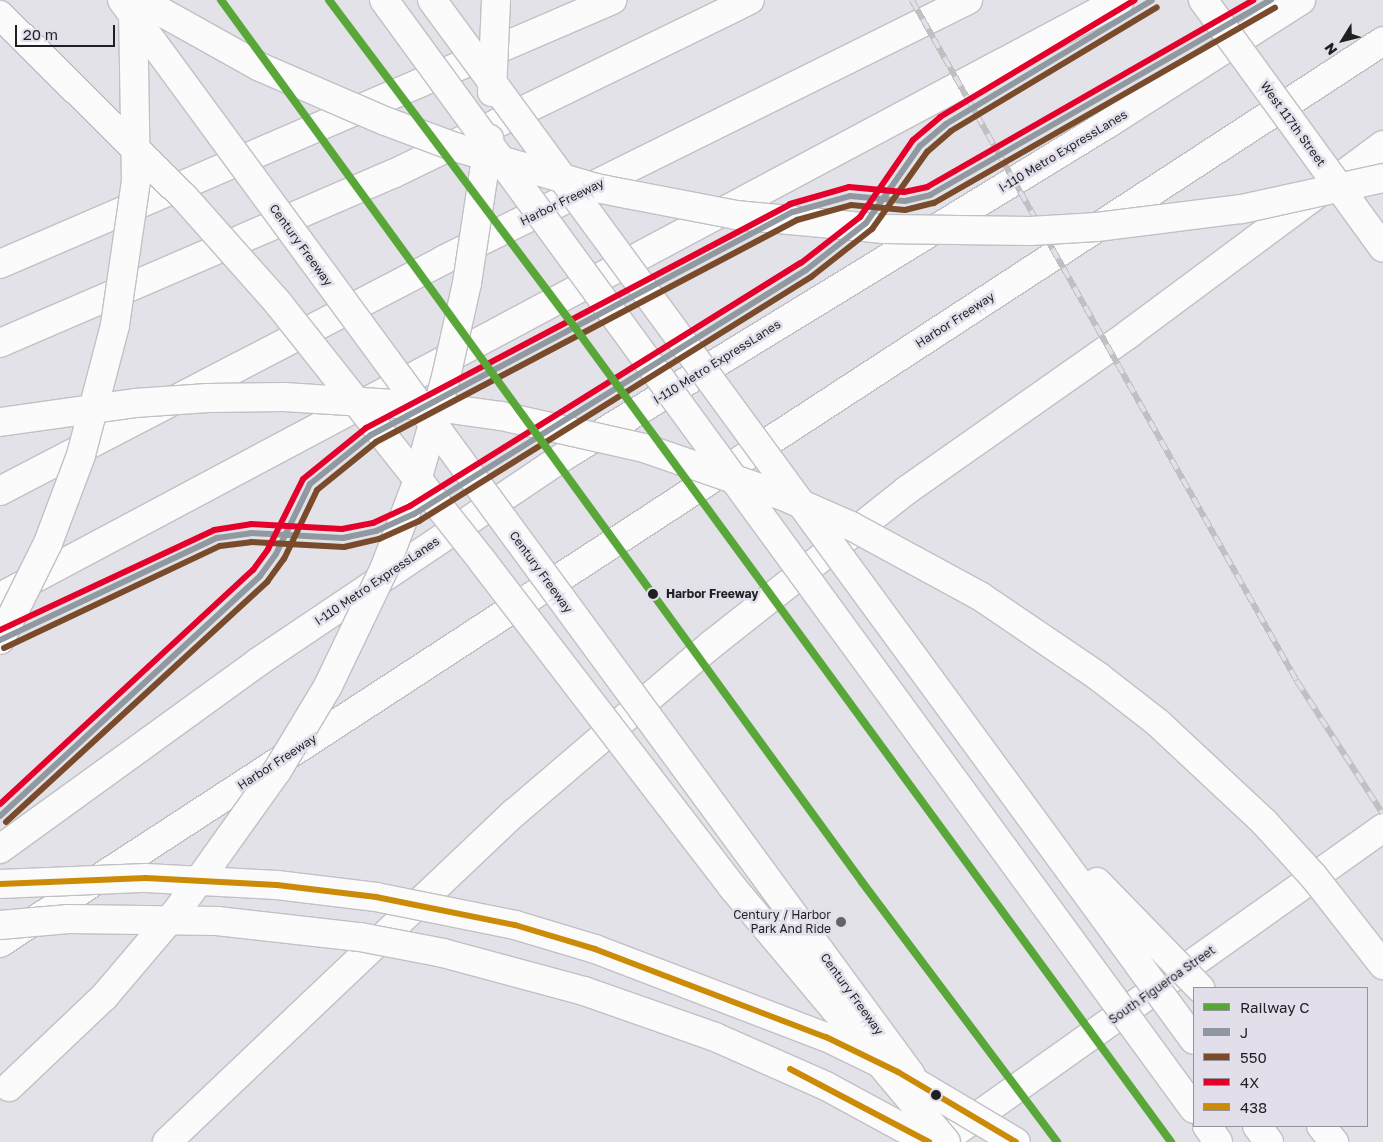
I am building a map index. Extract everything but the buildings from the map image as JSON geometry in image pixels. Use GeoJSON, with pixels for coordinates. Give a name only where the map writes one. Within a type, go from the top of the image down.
{"type":"FeatureCollection","features":[{"type":"Feature","properties":{"kind":"main road","name":"Century Freeway"},"geometry":{"type":"LineString","coordinates":[[122,0],[961,1142]]}},
{"type":"Feature","properties":{"kind":"main road"},"geometry":{"type":"LineString","coordinates":[[0,640],[48,543],[74,474],[94,412],[115,325],[136,181],[132,0]]}},
{"type":"Feature","properties":{"kind":"main road"},"geometry":{"type":"LineString","coordinates":[[140,0],[260,67],[455,147],[596,188],[736,215],[884,229],[1030,231],[1168,220],[1242,209],[1383,178]]}},
{"type":"Feature","properties":{"kind":"main road"},"geometry":{"type":"LineString","coordinates":[[384,0],[1193,1108]]}},
{"type":"Feature","properties":{"kind":"main road"},"geometry":{"type":"LineString","coordinates":[[432,0],[1193,1039]]}},
{"type":"Feature","properties":{"kind":"main road"},"geometry":{"type":"LineString","coordinates":[[4,1090],[104,997],[183,903],[304,728],[328,686],[385,567],[415,488],[446,377],[467,283],[488,148],[496,0]]}},
{"type":"Feature","properties":{"kind":"main road"},"geometry":{"type":"LineString","coordinates":[[0,264],[612,0]]}},
{"type":"Feature","properties":{"kind":"main road"},"geometry":{"type":"LineString","coordinates":[[0,344],[393,174],[750,0]]}},
{"type":"Feature","properties":{"kind":"main road","name":"Harbor Freeway"},"geometry":{"type":"LineString","coordinates":[[0,491],[443,260],[968,0]]}},
{"type":"Feature","properties":{"kind":"main road"},"geometry":{"type":"LineString","coordinates":[[0,597],[1120,0]]}},
{"type":"Feature","properties":{"kind":"main road","name":"West 117th Street"},"geometry":{"type":"LineString","coordinates":[[1203,0],[1383,248]]}},
{"type":"Feature","properties":{"kind":"main road","name":"I-110 Metro ExpressLanes"},"geometry":{"type":"LineString","coordinates":[[0,849],[258,662],[563,457],[1109,123],[1301,0]]}},
{"type":"Feature","properties":{"kind":"main road"},"geometry":{"type":"LineString","coordinates":[[0,15],[184,197],[278,303],[477,554],[733,888],[946,1142]]}},
{"type":"Feature","properties":{"kind":"main road","name":"Harbor Freeway"},"geometry":{"type":"LineString","coordinates":[[0,943],[1383,41]]}},
{"type":"Feature","properties":{"kind":"main road"},"geometry":{"type":"LineString","coordinates":[[167,1142],[521,807],[712,644],[907,490],[1130,333],[1383,145]]}},
{"type":"Feature","properties":{"kind":"main road"},"geometry":{"type":"LineString","coordinates":[[0,422],[134,403],[208,398],[319,398],[429,406],[510,418],[644,448],[783,496],[851,526],[980,596],[1099,676],[1158,723],[1264,822],[1314,877],[1383,965]]}},
{"type":"Feature","properties":{"kind":"main road"},"geometry":{"type":"LineString","coordinates":[[1028,811],[1199,987]]}},
{"type":"Feature","properties":{"kind":"main road","name":"South Figueroa Street"},"geometry":{"type":"LineString","coordinates":[[941,1142],[1383,828]]}},
{"type":"Feature","properties":{"kind":"main road"},"geometry":{"type":"LineString","coordinates":[[0,884],[146,878],[277,885],[376,897],[515,925],[595,949],[826,1037],[898,1072],[1016,1142]]}},
{"type":"Feature","properties":{"kind":"main road"},"geometry":{"type":"LineString","coordinates":[[0,924],[69,919],[217,921],[360,937],[443,953],[584,990],[715,1037],[826,1086],[928,1142]]}},
{"type":"Feature","properties":{"kind":"main road"},"geometry":{"type":"LineString","coordinates":[[1208,1127],[1218,1142]]}},
{"type":"Feature","properties":{"kind":"main road"},"geometry":{"type":"LineString","coordinates":[[1258,1127],[1269,1142]]}},
{"type":"Feature","properties":{"kind":"main road"},"geometry":{"type":"LineString","coordinates":[[1322,1127],[1334,1142]]}},
{"type":"Feature","properties":{"kind":"railway"},"geometry":{"type":"LineString","coordinates":[[912,0],[1297,681],[1383,814]]}},
{"type":"Feature","properties":{"kind":"rail line","name":"C"},"geometry":{"type":"LineString","coordinates":[[221,0],[862,882],[1057,1142]]}},
{"type":"Feature","properties":{"kind":"rail line","name":"C"},"geometry":{"type":"LineString","coordinates":[[329,0],[568,318],[1171,1142]]}},
{"type":"Feature","properties":{"kind":"transit line","name":"4X"},"geometry":{"type":"LineString","coordinates":[[0,630],[214,530],[251,524],[342,529],[373,523],[410,506],[801,263],[860,217],[913,140],[940,117],[1135,0]]}},
{"type":"Feature","properties":{"kind":"transit line","name":"J"},"geometry":{"type":"LineString","coordinates":[[0,640],[217,538],[251,533],[343,538],[376,531],[414,514],[806,270],[866,223],[920,146],[946,124],[1152,0]]}},
{"type":"Feature","properties":{"kind":"transit line","name":"4X"},"geometry":{"type":"LineString","coordinates":[[0,804],[253,570],[268,549],[303,479],[366,428],[790,204],[849,187],[904,192],[927,187],[1253,0]]}},
{"type":"Feature","properties":{"kind":"transit line","name":"J"},"geometry":{"type":"LineString","coordinates":[[0,816],[260,576],[276,554],[310,484],[371,435],[793,212],[850,196],[905,201],[930,195],[1271,0]]}},
{"type":"Feature","properties":{"kind":"transit line","name":"550"},"geometry":{"type":"LineString","coordinates":[[4,648],[220,546],[251,542],[344,547],[379,539],[419,521],[811,277],[872,229],[927,152],[951,131],[1157,7]]}},
{"type":"Feature","properties":{"kind":"transit line","name":"550"},"geometry":{"type":"LineString","coordinates":[[6,822],[267,582],[284,559],[317,490],[376,442],[797,220],[851,205],[905,210],[934,203],[1275,8]]}},
{"type":"Feature","properties":{"kind":"transit line","name":"438"},"geometry":{"type":"LineString","coordinates":[[0,884],[146,878],[277,885],[376,897],[515,925],[595,949],[826,1037],[898,1072],[1016,1142]]}},
{"type":"Feature","properties":{"kind":"transit line","name":"438"},"geometry":{"type":"LineString","coordinates":[[790,1069],[929,1142]]}},
{"type":"Feature","properties":{"kind":"place","name":"Harbor Freeway"},"geometry":{"type":"Point","coordinates":[653,594]}},
{"type":"Feature","properties":{"kind":"place","name":"Century / Harbor Park And Ride"},"geometry":{"type":"Point","coordinates":[841,922]}}]}
